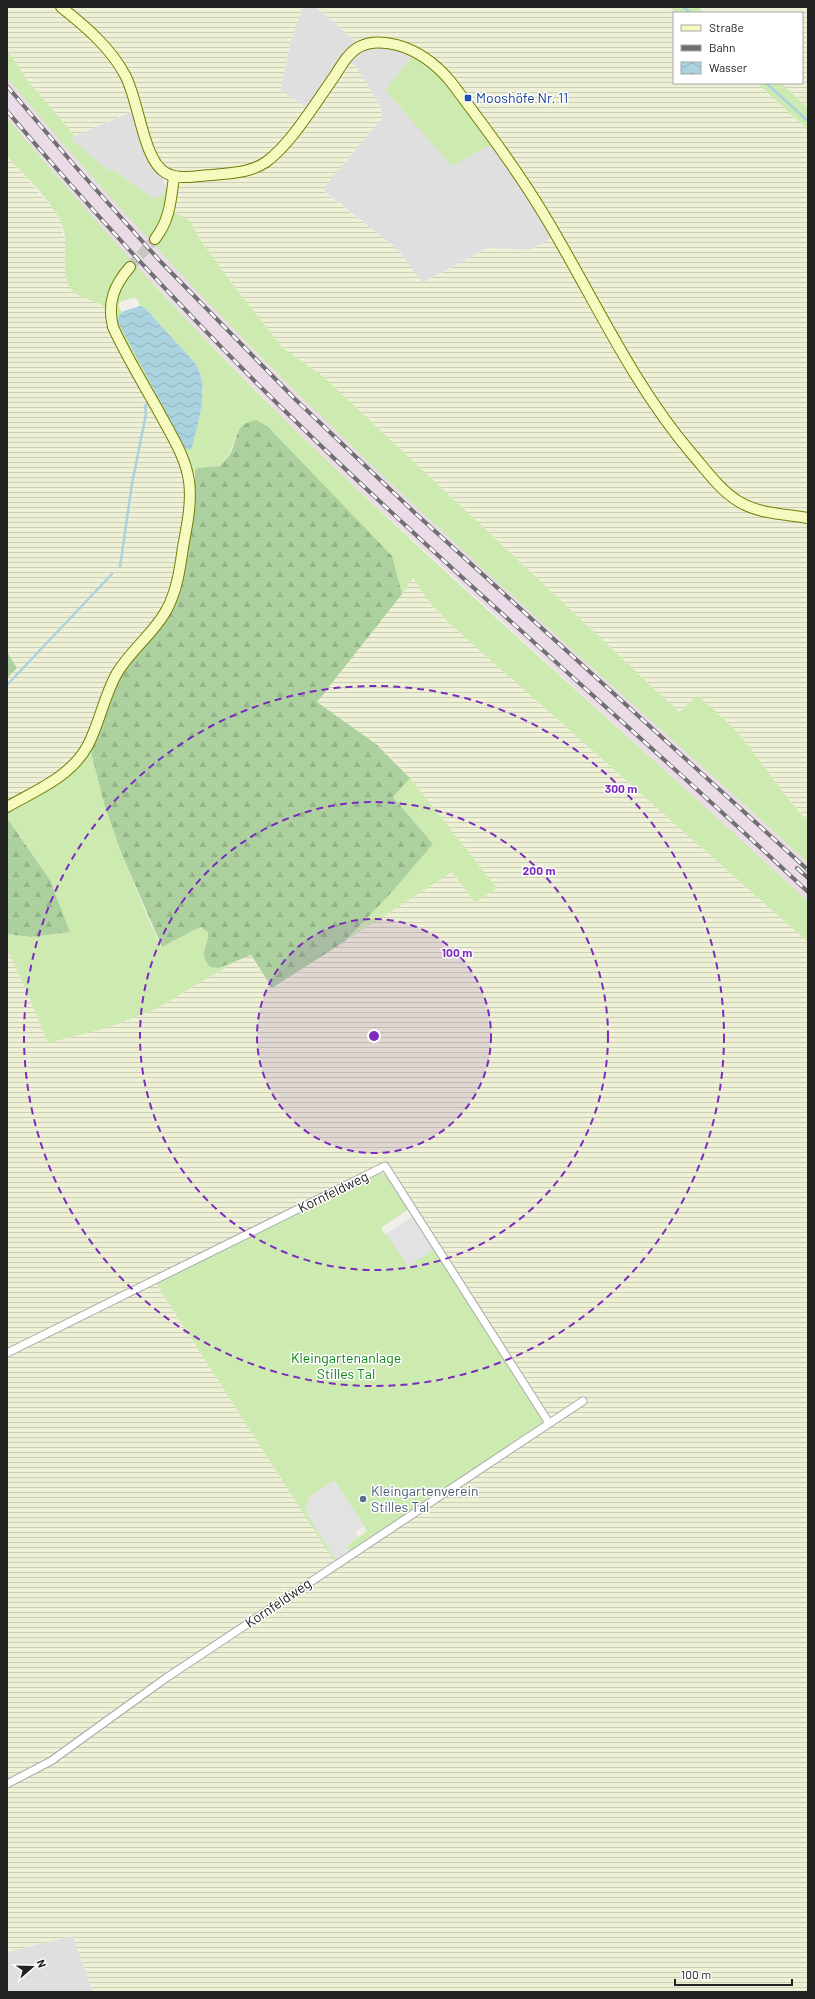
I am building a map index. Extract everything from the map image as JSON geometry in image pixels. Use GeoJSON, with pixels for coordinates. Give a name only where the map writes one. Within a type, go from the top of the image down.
{"type":"FeatureCollection","features":[{"type":"Feature","properties":{"kind":"street"},"geometry":{"type":"LineString","coordinates":[[61,7],[96,38],[118,64],[134,94],[152,158],[162,170],[174,176],[237,172],[252,169],[265,163],[288,140],[344,62],[359,47],[372,43],[386,43],[417,53],[432,63],[446,75],[524,182],[547,219],[620,353],[658,410],[691,453],[720,486],[738,502],[759,510],[808,518]]}},
{"type":"Feature","properties":{"kind":"street"},"geometry":{"type":"LineString","coordinates":[[155,240],[169,215],[174,176]]}},
{"type":"Feature","properties":{"kind":"street"},"geometry":{"type":"LineString","coordinates":[[7,807],[53,781],[77,762],[88,746],[108,692],[118,672],[129,656],[160,620],[174,595],[184,543],[190,489],[183,459],[117,335],[111,319],[113,292],[118,281],[130,267]]}},
{"type":"Feature","properties":{"kind":"street","name":"Kornfeldweg"},"geometry":{"type":"LineString","coordinates":[[7,1353],[385,1166],[550,1423]]}},
{"type":"Feature","properties":{"kind":"street","name":"Kornfeldweg"},"geometry":{"type":"LineString","coordinates":[[7,1784],[51,1761],[166,1678],[583,1401]]}},
{"type":"Feature","properties":{"kind":"shaded area"},"geometry":{"type":"Polygon","coordinates":[[[303,7],[316,7],[358,43],[371,40],[413,55],[385,90],[497,141],[559,234],[530,250],[488,248],[422,283],[391,244],[322,189],[382,118],[380,106],[355,65],[313,112],[280,90],[291,41],[303,7]]]}},
{"type":"Feature","properties":{"kind":"shaded area"},"geometry":{"type":"Polygon","coordinates":[[[7,78],[123,211],[255,352],[419,509],[808,863],[808,901],[366,497],[281,416],[192,325],[102,228],[7,118],[7,78]]]}},
{"type":"Feature","properties":{"kind":"shaded area"},"geometry":{"type":"Polygon","coordinates":[[[135,110],[168,191],[155,199],[113,170],[109,171],[70,138],[135,110]]]}},
{"type":"Feature","properties":{"kind":"shaded area"},"geometry":{"type":"Polygon","coordinates":[[[412,1217],[433,1250],[408,1267],[386,1234],[412,1217]]]}},
{"type":"Feature","properties":{"kind":"shaded area"},"geometry":{"type":"Polygon","coordinates":[[[334,1480],[364,1526],[355,1532],[358,1537],[347,1545],[349,1551],[336,1560],[307,1514],[306,1508],[310,1497],[334,1480]]]}},
{"type":"Feature","properties":{"kind":"shaded area"},"geometry":{"type":"Polygon","coordinates":[[[73,1936],[93,1992],[7,1992],[7,1952],[73,1936]]]}},
{"type":"Feature","properties":{"kind":"green space"},"geometry":{"type":"Polygon","coordinates":[[[7,7],[56,7],[77,23],[116,65],[135,110],[75,136],[29,82],[7,49],[7,7]]]}},
{"type":"Feature","properties":{"kind":"green space"},"geometry":{"type":"Polygon","coordinates":[[[66,7],[303,7],[291,41],[280,90],[307,108],[286,138],[269,155],[245,168],[182,173],[169,170],[156,157],[137,93],[66,7]]]}},
{"type":"Feature","properties":{"kind":"green space"},"geometry":{"type":"Polygon","coordinates":[[[316,7],[669,7],[676,12],[673,12],[673,84],[758,84],[808,130],[808,514],[754,505],[730,490],[670,422],[464,91],[427,55],[358,43],[316,7]]]}},
{"type":"Feature","properties":{"kind":"green space"},"geometry":{"type":"Polygon","coordinates":[[[669,7],[698,7],[704,12],[676,12],[669,7]]]}},
{"type":"Feature","properties":{"kind":"green space"},"geometry":{"type":"Polygon","coordinates":[[[698,7],[808,7],[808,108],[782,84],[803,84],[803,12],[704,12],[698,7]]]}},
{"type":"Feature","properties":{"kind":"green space"},"geometry":{"type":"Polygon","coordinates":[[[7,49],[29,82],[75,136],[70,138],[109,171],[113,170],[155,199],[168,191],[166,208],[153,235],[160,241],[169,229],[173,211],[190,221],[199,238],[237,290],[283,348],[325,378],[679,712],[697,696],[733,728],[751,749],[790,801],[808,821],[808,863],[460,548],[391,484],[257,353],[129,218],[67,149],[7,78],[7,49]]]}},
{"type":"Feature","properties":{"kind":"green space"},"geometry":{"type":"Polygon","coordinates":[[[413,55],[437,71],[492,144],[452,166],[385,90],[413,55]]]}},
{"type":"Feature","properties":{"kind":"green space"},"geometry":{"type":"Polygon","coordinates":[[[349,63],[355,65],[375,97],[380,106],[382,118],[322,190],[391,244],[404,257],[422,283],[488,248],[530,250],[554,237],[602,327],[725,495],[808,521],[808,821],[777,785],[742,737],[701,698],[697,696],[679,712],[325,378],[283,348],[237,290],[199,238],[193,226],[173,211],[178,186],[183,181],[260,169],[349,63]]]}},
{"type":"Feature","properties":{"kind":"green space"},"geometry":{"type":"Polygon","coordinates":[[[758,84],[782,84],[808,108],[808,130],[758,84]]]}},
{"type":"Feature","properties":{"kind":"green space"},"geometry":{"type":"Polygon","coordinates":[[[7,118],[73,195],[175,308],[281,416],[477,600],[808,901],[808,942],[451,625],[430,603],[413,578],[402,594],[391,556],[238,431],[229,455],[220,466],[198,468],[194,474],[117,325],[114,300],[134,271],[127,264],[118,274],[110,290],[107,310],[98,303],[77,295],[69,286],[65,274],[65,239],[61,222],[40,192],[7,156],[7,118]],[[133,298],[120,302],[118,305],[122,313],[118,316],[185,448],[192,448],[202,405],[202,384],[200,374],[196,364],[145,308],[140,306],[138,299],[133,298]]]}},
{"type":"Feature","properties":{"kind":"green space"},"geometry":{"type":"Polygon","coordinates":[[[7,156],[55,211],[61,223],[76,295],[101,303],[107,310],[181,465],[186,489],[184,520],[171,594],[85,745],[60,772],[7,804],[7,678],[17,668],[7,652],[7,156]]]}},
{"type":"Feature","properties":{"kind":"green space"},"geometry":{"type":"Polygon","coordinates":[[[256,420],[268,427],[392,556],[402,594],[317,702],[376,744],[410,778],[393,797],[433,844],[391,893],[344,942],[272,988],[251,955],[219,968],[210,967],[204,957],[208,932],[200,927],[162,947],[121,852],[104,803],[91,752],[112,693],[121,674],[164,622],[195,497],[195,470],[198,468],[220,466],[229,456],[237,434],[243,425],[256,420]]]}},
{"type":"Feature","properties":{"kind":"green space"},"geometry":{"type":"Polygon","coordinates":[[[413,578],[430,603],[451,625],[808,942],[808,1992],[93,1992],[73,1936],[7,1952],[7,949],[48,1042],[107,1028],[156,1009],[236,961],[251,955],[257,967],[272,988],[452,872],[475,903],[496,888],[410,778],[394,760],[376,744],[317,702],[413,578]],[[386,1162],[152,1278],[338,1566],[554,1423],[386,1162]]]}},
{"type":"Feature","properties":{"kind":"green space"},"geometry":{"type":"Polygon","coordinates":[[[7,652],[17,668],[7,678],[7,652]]]}},
{"type":"Feature","properties":{"kind":"green space"},"geometry":{"type":"Polygon","coordinates":[[[91,752],[105,802],[122,851],[140,899],[161,947],[200,927],[208,932],[209,942],[203,951],[219,968],[236,961],[156,1009],[107,1028],[48,1043],[28,994],[7,949],[7,934],[31,937],[70,932],[50,880],[7,818],[7,811],[91,752]]]}},
{"type":"Feature","properties":{"kind":"green space"},"geometry":{"type":"Polygon","coordinates":[[[410,778],[497,888],[475,903],[452,872],[344,942],[391,893],[433,844],[393,797],[410,778]]]}},
{"type":"Feature","properties":{"kind":"green space"},"geometry":{"type":"Polygon","coordinates":[[[7,818],[50,880],[70,932],[31,937],[7,934],[7,818]]]}},
{"type":"Feature","properties":{"kind":"green space","name":"Kleingartenanlage Stilles Tal"},"geometry":{"type":"Polygon","coordinates":[[[377,1173],[387,1174],[410,1208],[381,1228],[385,1234],[433,1250],[412,1217],[414,1216],[542,1418],[542,1423],[537,1428],[349,1551],[347,1545],[367,1531],[334,1481],[310,1496],[306,1508],[307,1514],[336,1560],[334,1561],[155,1282],[377,1173]]]}},
{"type":"Feature","properties":{"kind":"water"},"geometry":{"type":"Polygon","coordinates":[[[140,306],[145,308],[196,364],[200,374],[202,384],[202,405],[192,448],[189,450],[185,448],[118,322],[118,316],[124,311],[140,306]]]}},
{"type":"Feature","properties":{"kind":"waterway"},"geometry":{"type":"LineString","coordinates":[[683,7],[690,12]]}},
{"type":"Feature","properties":{"kind":"waterway"},"geometry":{"type":"LineString","coordinates":[[767,84],[808,121]]}},
{"type":"Feature","properties":{"kind":"waterway"},"geometry":{"type":"LineString","coordinates":[[153,398],[158,395]]}},
{"type":"Feature","properties":{"kind":"waterway"},"geometry":{"type":"LineString","coordinates":[[120,567],[132,484],[146,414],[145,406],[150,402]]}},
{"type":"Feature","properties":{"kind":"waterway"},"geometry":{"type":"LineString","coordinates":[[7,685],[112,574]]}},
{"type":"Feature","properties":{"kind":"tunnel"},"geometry":{"type":"LineString","coordinates":[[130,267],[155,239]]}},
{"type":"Feature","properties":{"kind":"railway"},"geometry":{"type":"LineString","coordinates":[[7,86],[74,165],[159,260],[296,400],[415,513],[808,870]]}},
{"type":"Feature","properties":{"kind":"railway"},"geometry":{"type":"LineString","coordinates":[[7,111],[143,264],[249,376],[415,534],[808,892]]}},
{"type":"Feature","properties":{"kind":"railway"},"geometry":{"type":"LineString","coordinates":[[797,868],[808,878]]}},
{"type":"Feature","properties":{"kind":"place","name":"Mooshöfe Nr. 11"},"geometry":{"type":"Point","coordinates":[468,98]}},
{"type":"Feature","properties":{"kind":"place","name":"Kleingartenverein Stilles Tal"},"geometry":{"type":"Point","coordinates":[363,1499]}}]}
